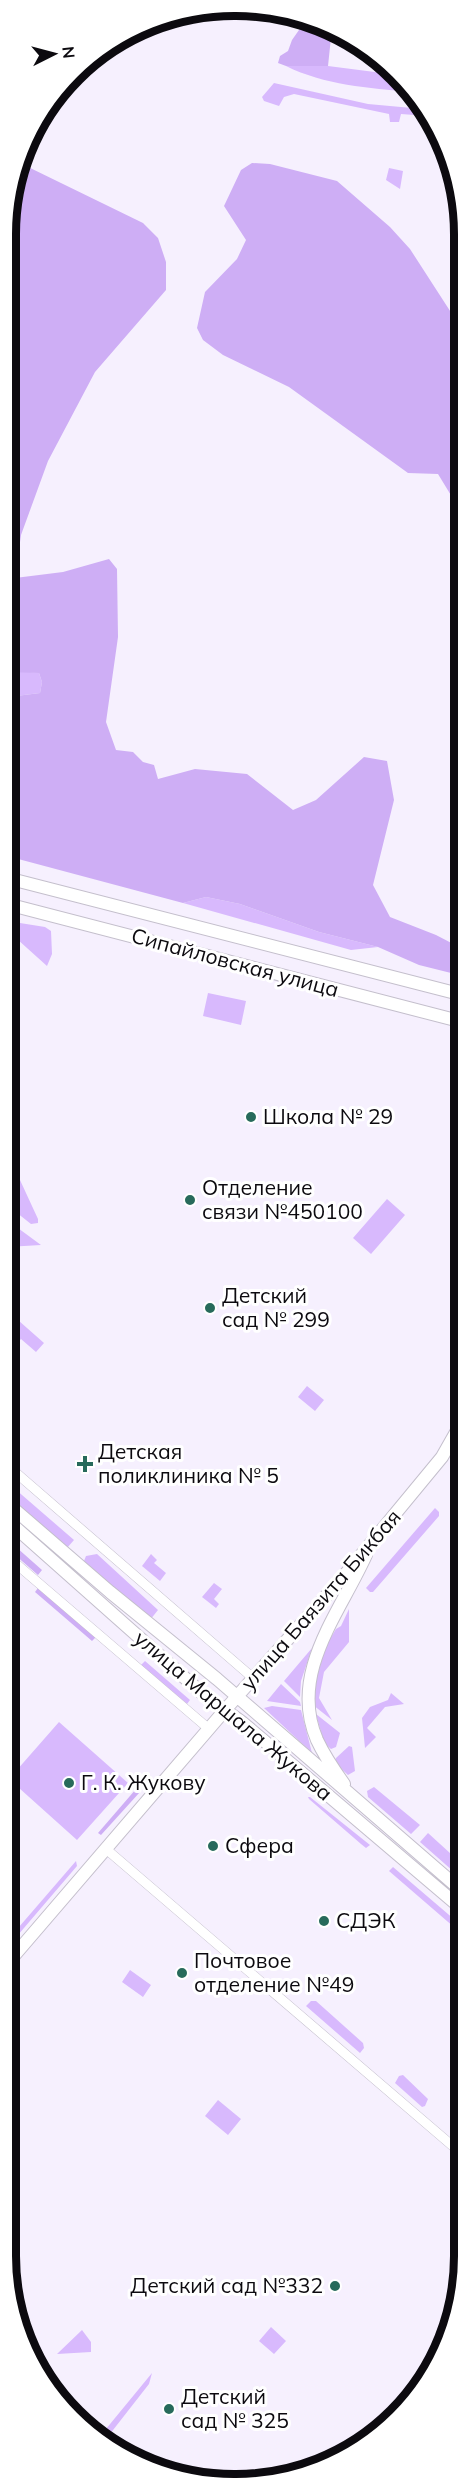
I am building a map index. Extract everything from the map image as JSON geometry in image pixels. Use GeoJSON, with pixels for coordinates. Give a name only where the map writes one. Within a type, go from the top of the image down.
{"type":"FeatureCollection","features":[{"type":"Feature","properties":{"kind":"main road","name":"Сипайловская улица"},"geometry":{"type":"LineString","coordinates":[[16,880],[454,992]]}},
{"type":"Feature","properties":{"kind":"main road","name":"Сипайловская улица"},"geometry":{"type":"LineString","coordinates":[[16,906],[454,1020]]}},
{"type":"Feature","properties":{"kind":"main road","name":"улица Баязита Бикбая"},"geometry":{"type":"LineString","coordinates":[[16,1953],[225,1710],[343,1577],[442,1457],[454,1436]]}},
{"type":"Feature","properties":{"kind":"main road","name":"улица Маршала Жукова"},"geometry":{"type":"LineString","coordinates":[[16,1511],[454,1884]]}},
{"type":"Feature","properties":{"kind":"main road","name":"улица Маршала Жукова"},"geometry":{"type":"LineString","coordinates":[[16,1528],[203,1694],[243,1723],[454,1902]]}},
{"type":"Feature","properties":{"kind":"main road"},"geometry":{"type":"LineString","coordinates":[[351,1794],[317,1739],[309,1708],[309,1683],[327,1627],[354,1583],[374,1538]]}},
{"type":"Feature","properties":{"kind":"street"},"geometry":{"type":"LineString","coordinates":[[16,1473],[253,1678]]}},
{"type":"Feature","properties":{"kind":"street"},"geometry":{"type":"LineString","coordinates":[[16,1564],[209,1729]]}},
{"type":"Feature","properties":{"kind":"street"},"geometry":{"type":"LineString","coordinates":[[106,1849],[454,2147]]}},
{"type":"Feature","properties":{"kind":"shaded area"},"geometry":{"type":"Polygon","coordinates":[[[301,27],[331,38],[328,66],[286,66],[278,63],[280,56],[288,51],[301,27]]]}},
{"type":"Feature","properties":{"kind":"shaded area"},"geometry":{"type":"Polygon","coordinates":[[[286,66],[328,66],[381,73],[399,91],[331,82],[286,66]]]}},
{"type":"Feature","properties":{"kind":"shaded area"},"geometry":{"type":"Polygon","coordinates":[[[274,83],[368,104],[413,108],[418,115],[401,114],[399,122],[390,122],[389,114],[294,94],[284,97],[279,106],[264,101],[262,97],[274,83]]]}},
{"type":"Feature","properties":{"kind":"shaded area"},"geometry":{"type":"Polygon","coordinates":[[[252,163],[270,164],[337,181],[390,227],[410,249],[454,317],[454,500],[438,474],[408,473],[289,387],[223,355],[203,340],[197,328],[205,292],[237,259],[246,240],[224,206],[241,170],[252,163]]]}},
{"type":"Feature","properties":{"kind":"shaded area"},"geometry":{"type":"Polygon","coordinates":[[[27,167],[143,223],[158,238],[166,262],[166,290],[95,372],[48,461],[21,535],[16,571],[16,235],[18,206],[27,167]]]}},
{"type":"Feature","properties":{"kind":"shaded area"},"geometry":{"type":"Polygon","coordinates":[[[389,168],[403,171],[400,189],[386,180],[389,168]]]}},
{"type":"Feature","properties":{"kind":"shaded area"},"geometry":{"type":"Polygon","coordinates":[[[109,559],[117,569],[118,637],[106,722],[116,750],[133,752],[143,762],[154,765],[158,779],[195,769],[247,774],[293,810],[316,800],[364,757],[387,761],[394,800],[373,885],[390,917],[454,944],[454,974],[419,965],[378,947],[319,932],[240,904],[206,897],[183,903],[16,858],[16,696],[40,693],[42,682],[39,673],[16,672],[16,578],[63,572],[109,559]]]}},
{"type":"Feature","properties":{"kind":"shaded area"},"geometry":{"type":"Polygon","coordinates":[[[16,671],[39,673],[42,682],[40,693],[16,696],[16,671]]]}},
{"type":"Feature","properties":{"kind":"shaded area"},"geometry":{"type":"Polygon","coordinates":[[[206,897],[240,904],[319,932],[378,947],[351,950],[183,903],[206,897]]]}},
{"type":"Feature","properties":{"kind":"shaded area"},"geometry":{"type":"Polygon","coordinates":[[[16,923],[45,927],[51,931],[52,954],[47,966],[16,938],[16,923]]]}},
{"type":"Feature","properties":{"kind":"shaded area"},"geometry":{"type":"Polygon","coordinates":[[[208,993],[246,1001],[241,1025],[203,1016],[208,993]]]}},
{"type":"Feature","properties":{"kind":"shaded area"},"geometry":{"type":"Polygon","coordinates":[[[20,1180],[38,1223],[31,1224],[16,1212],[16,1182],[20,1180]]]}},
{"type":"Feature","properties":{"kind":"shaded area"},"geometry":{"type":"Polygon","coordinates":[[[387,1199],[405,1215],[371,1254],[353,1238],[387,1199]]]}},
{"type":"Feature","properties":{"kind":"shaded area"},"geometry":{"type":"Polygon","coordinates":[[[16,1227],[41,1245],[16,1246],[16,1227]]]}},
{"type":"Feature","properties":{"kind":"shaded area"},"geometry":{"type":"Polygon","coordinates":[[[16,1318],[44,1343],[36,1352],[21,1339],[16,1344],[16,1318]]]}},
{"type":"Feature","properties":{"kind":"shaded area"},"geometry":{"type":"Polygon","coordinates":[[[307,1386],[324,1400],[315,1411],[298,1397],[307,1386]]]}},
{"type":"Feature","properties":{"kind":"shaded area"},"geometry":{"type":"Polygon","coordinates":[[[16,1490],[74,1540],[67,1548],[16,1504],[16,1490]]]}},
{"type":"Feature","properties":{"kind":"shaded area"},"geometry":{"type":"Polygon","coordinates":[[[435,1508],[439,1516],[373,1592],[370,1592],[366,1588],[435,1508]]]}},
{"type":"Feature","properties":{"kind":"shaded area"},"geometry":{"type":"Polygon","coordinates":[[[16,1547],[42,1570],[38,1575],[16,1556],[16,1547]]]}},
{"type":"Feature","properties":{"kind":"shaded area"},"geometry":{"type":"Polygon","coordinates":[[[97,1554],[158,1610],[150,1620],[84,1561],[86,1556],[97,1554]]]}},
{"type":"Feature","properties":{"kind":"shaded area"},"geometry":{"type":"Polygon","coordinates":[[[151,1554],[157,1560],[154,1563],[166,1573],[160,1581],[142,1566],[151,1554]]]}},
{"type":"Feature","properties":{"kind":"shaded area"},"geometry":{"type":"Polygon","coordinates":[[[214,1583],[222,1589],[214,1599],[219,1604],[216,1608],[202,1597],[214,1583]]]}},
{"type":"Feature","properties":{"kind":"shaded area"},"geometry":{"type":"Polygon","coordinates":[[[38,1588],[96,1637],[92,1641],[35,1592],[38,1588]]]}},
{"type":"Feature","properties":{"kind":"shaded area"},"geometry":{"type":"Polygon","coordinates":[[[349,1609],[349,1642],[324,1672],[319,1698],[332,1720],[313,1705],[313,1687],[327,1644],[336,1629],[341,1626],[349,1609]]]}},
{"type":"Feature","properties":{"kind":"shaded area"},"geometry":{"type":"Polygon","coordinates":[[[312,1648],[301,1681],[300,1697],[284,1681],[312,1648]]]}},
{"type":"Feature","properties":{"kind":"shaded area"},"geometry":{"type":"Polygon","coordinates":[[[145,1661],[190,1700],[187,1704],[141,1665],[145,1661]]]}},
{"type":"Feature","properties":{"kind":"shaded area"},"geometry":{"type":"Polygon","coordinates":[[[281,1684],[300,1702],[301,1706],[267,1701],[281,1684]]]}},
{"type":"Feature","properties":{"kind":"shaded area"},"geometry":{"type":"Polygon","coordinates":[[[391,1693],[404,1704],[385,1707],[367,1728],[376,1737],[365,1748],[362,1718],[370,1707],[388,1700],[391,1693]]]}},
{"type":"Feature","properties":{"kind":"shaded area"},"geometry":{"type":"Polygon","coordinates":[[[272,1706],[301,1710],[312,1753],[264,1708],[272,1706]]]}},
{"type":"Feature","properties":{"kind":"shaded area"},"geometry":{"type":"Polygon","coordinates":[[[316,1714],[340,1733],[336,1747],[331,1749],[324,1743],[316,1714]]]}},
{"type":"Feature","properties":{"kind":"shaded area"},"geometry":{"type":"Polygon","coordinates":[[[59,1722],[128,1783],[77,1840],[16,1785],[16,1771],[59,1722]]]}},
{"type":"Feature","properties":{"kind":"shaded area"},"geometry":{"type":"Polygon","coordinates":[[[349,1746],[352,1747],[355,1771],[348,1775],[335,1763],[336,1758],[349,1746]]]}},
{"type":"Feature","properties":{"kind":"shaded area"},"geometry":{"type":"Polygon","coordinates":[[[374,1787],[420,1825],[411,1834],[368,1797],[367,1791],[374,1787]]]}},
{"type":"Feature","properties":{"kind":"shaded area"},"geometry":{"type":"Polygon","coordinates":[[[136,1789],[140,1792],[101,1835],[98,1833],[136,1789]]]}},
{"type":"Feature","properties":{"kind":"shaded area"},"geometry":{"type":"Polygon","coordinates":[[[308,1797],[310,1797],[370,1845],[366,1848],[308,1797]]]}},
{"type":"Feature","properties":{"kind":"shaded area"},"geometry":{"type":"Polygon","coordinates":[[[428,1833],[454,1857],[454,1872],[420,1842],[428,1833]]]}},
{"type":"Feature","properties":{"kind":"shaded area"},"geometry":{"type":"Polygon","coordinates":[[[76,1861],[77,1866],[16,1937],[16,1930],[76,1861]]]}},
{"type":"Feature","properties":{"kind":"shaded area"},"geometry":{"type":"Polygon","coordinates":[[[393,1867],[454,1919],[454,1927],[389,1871],[393,1867]]]}},
{"type":"Feature","properties":{"kind":"shaded area"},"geometry":{"type":"Polygon","coordinates":[[[130,1970],[151,1985],[143,1997],[122,1982],[130,1970]]]}},
{"type":"Feature","properties":{"kind":"shaded area"},"geometry":{"type":"Polygon","coordinates":[[[311,2001],[316,2001],[363,2043],[364,2048],[360,2053],[306,2006],[311,2001]]]}},
{"type":"Feature","properties":{"kind":"shaded area"},"geometry":{"type":"Polygon","coordinates":[[[403,2075],[428,2099],[425,2106],[422,2107],[395,2083],[399,2076],[403,2075]]]}},
{"type":"Feature","properties":{"kind":"shaded area"},"geometry":{"type":"Polygon","coordinates":[[[218,2100],[241,2119],[228,2135],[205,2116],[218,2100]]]}},
{"type":"Feature","properties":{"kind":"shaded area"},"geometry":{"type":"Polygon","coordinates":[[[271,2327],[286,2341],[274,2354],[259,2341],[271,2327]]]}},
{"type":"Feature","properties":{"kind":"shaded area"},"geometry":{"type":"Polygon","coordinates":[[[82,2330],[91,2342],[91,2352],[57,2354],[82,2330]]]}},
{"type":"Feature","properties":{"kind":"shaded area"},"geometry":{"type":"Polygon","coordinates":[[[152,2373],[149,2384],[110,2434],[105,2430],[152,2373]]]}},
{"type":"Feature","properties":{"kind":"place","name":"Школа № 29"},"geometry":{"type":"Point","coordinates":[251,1117]}},
{"type":"Feature","properties":{"kind":"place","name":"Отделение связи №450100"},"geometry":{"type":"Point","coordinates":[190,1200]}},
{"type":"Feature","properties":{"kind":"place","name":"Детский сад № 299"},"geometry":{"type":"Point","coordinates":[210,1308]}},
{"type":"Feature","properties":{"kind":"place","name":"Детская поликлиника № 5"},"geometry":{"type":"Point","coordinates":[85,1464]}},
{"type":"Feature","properties":{"kind":"place","name":"Г. К. Жукову"},"geometry":{"type":"Point","coordinates":[69,1783]}},
{"type":"Feature","properties":{"kind":"place","name":"Сфера"},"geometry":{"type":"Point","coordinates":[213,1846]}},
{"type":"Feature","properties":{"kind":"place","name":"СДЭК"},"geometry":{"type":"Point","coordinates":[324,1921]}},
{"type":"Feature","properties":{"kind":"place","name":"Почтовое отделение №49"},"geometry":{"type":"Point","coordinates":[182,1973]}},
{"type":"Feature","properties":{"kind":"place","name":"Детский сад №332"},"geometry":{"type":"Point","coordinates":[335,2286]}},
{"type":"Feature","properties":{"kind":"place","name":"Детский сад № 325"},"geometry":{"type":"Point","coordinates":[169,2409]}}]}
